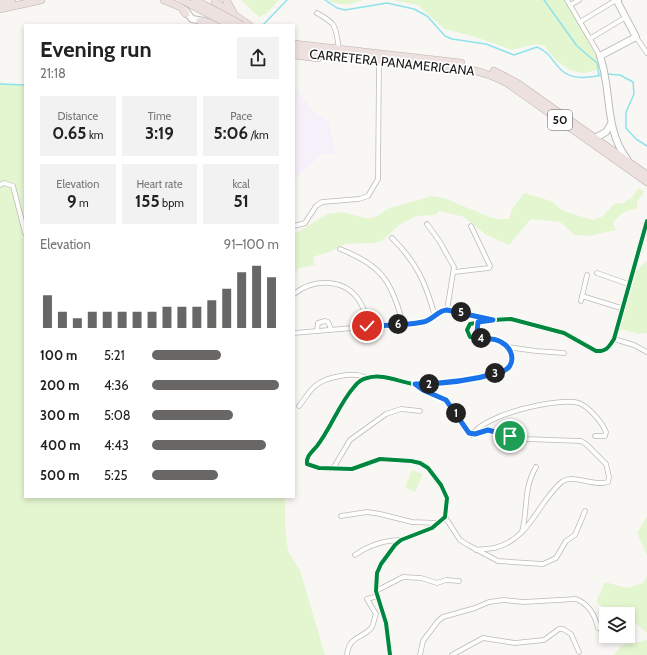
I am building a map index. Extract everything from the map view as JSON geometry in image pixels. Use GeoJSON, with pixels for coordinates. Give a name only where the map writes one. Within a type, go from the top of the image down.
{"type":"FeatureCollection","features":[{"type":"Feature","properties":{"kind":"highway"},"geometry":{"type":"LineString","coordinates":[[0,3],[12,0]]}},
{"type":"Feature","properties":{"kind":"highway"},"geometry":{"type":"LineString","coordinates":[[0,9],[41,0]]}},
{"type":"Feature","properties":{"kind":"highway"},"geometry":{"type":"LineString","coordinates":[[164,0],[181,7],[186,14]]}},
{"type":"Feature","properties":{"kind":"highway"},"geometry":{"type":"LineString","coordinates":[[184,0],[228,24]]}},
{"type":"Feature","properties":{"kind":"highway"},"geometry":{"type":"LineString","coordinates":[[195,0],[245,24]]}},
{"type":"Feature","properties":{"kind":"highway"},"geometry":{"type":"LineString","coordinates":[[226,0],[237,17]]}},
{"type":"Feature","properties":{"kind":"highway"},"geometry":{"type":"LineString","coordinates":[[214,1],[245,24]]}},
{"type":"Feature","properties":{"kind":"highway"},"geometry":{"type":"LineString","coordinates":[[200,21],[215,24]]}},
{"type":"Feature","properties":{"kind":"highway"},"geometry":{"type":"LineString","coordinates":[[295,40],[325,48]]}},
{"type":"Feature","properties":{"kind":"highway","name":"CARRETERA PANAMERICANA"},"geometry":{"type":"LineString","coordinates":[[295,44],[304,49],[333,57],[468,69],[499,78],[647,182]]}},
{"type":"Feature","properties":{"kind":"highway","name":"CARRETERA PANAMERICANA"},"geometry":{"type":"LineString","coordinates":[[295,50],[325,48],[339,49],[469,64],[492,70],[517,83],[647,175]]}},
{"type":"Feature","properties":{"kind":"highway"},"geometry":{"type":"LineString","coordinates":[[295,55],[310,58],[333,57]]}},
{"type":"Feature","properties":{"kind":"street"},"geometry":{"type":"LineString","coordinates":[[184,0],[186,14],[192,19],[200,21],[212,15],[214,11],[214,1]]}},
{"type":"Feature","properties":{"kind":"street"},"geometry":{"type":"LineString","coordinates":[[567,0],[591,38],[600,56],[604,68],[611,124],[619,147],[630,163]]}},
{"type":"Feature","properties":{"kind":"street"},"geometry":{"type":"LineString","coordinates":[[570,5],[579,0]]}},
{"type":"Feature","properties":{"kind":"street"},"geometry":{"type":"LineString","coordinates":[[580,22],[617,0],[636,37],[647,53]]}},
{"type":"Feature","properties":{"kind":"street"},"geometry":{"type":"LineString","coordinates":[[317,13],[333,22],[339,49]]}},
{"type":"Feature","properties":{"kind":"street"},"geometry":{"type":"LineString","coordinates":[[591,38],[626,17]]}},
{"type":"Feature","properties":{"kind":"street"},"geometry":{"type":"LineString","coordinates":[[600,56],[636,37]]}},
{"type":"Feature","properties":{"kind":"street"},"geometry":{"type":"LineString","coordinates":[[295,226],[305,223],[316,206],[322,202],[360,199],[368,196],[378,179],[379,60]]}},
{"type":"Feature","properties":{"kind":"street"},"geometry":{"type":"LineString","coordinates":[[594,138],[606,132],[611,124]]}},
{"type":"Feature","properties":{"kind":"street"},"geometry":{"type":"LineString","coordinates":[[0,185],[4,183],[13,186],[24,229]]}},
{"type":"Feature","properties":{"kind":"street"},"geometry":{"type":"LineString","coordinates":[[564,353],[536,352],[507,347],[494,339],[470,337],[467,330],[470,324],[478,322],[511,319],[564,333],[596,351],[602,352],[608,349],[614,339],[621,308],[647,221]]}},
{"type":"Feature","properties":{"kind":"street"},"geometry":{"type":"LineString","coordinates":[[427,224],[452,262],[454,272],[447,310]]}},
{"type":"Feature","properties":{"kind":"street"},"geometry":{"type":"LineString","coordinates":[[454,272],[489,268],[490,266],[472,226]]}},
{"type":"Feature","properties":{"kind":"street"},"geometry":{"type":"LineString","coordinates":[[392,238],[409,254],[420,273],[428,290],[435,317]]}},
{"type":"Feature","properties":{"kind":"street"},"geometry":{"type":"LineString","coordinates":[[340,249],[356,256],[374,267],[388,282],[397,302],[403,324]]}},
{"type":"Feature","properties":{"kind":"street"},"geometry":{"type":"LineString","coordinates":[[597,273],[628,284]]}},
{"type":"Feature","properties":{"kind":"street"},"geometry":{"type":"LineString","coordinates":[[581,301],[587,275]]}},
{"type":"Feature","properties":{"kind":"street"},"geometry":{"type":"LineString","coordinates":[[295,293],[302,287],[316,283],[328,282],[341,286],[352,293],[361,302],[367,326]]}},
{"type":"Feature","properties":{"kind":"street"},"geometry":{"type":"LineString","coordinates":[[582,296],[621,308]]}},
{"type":"Feature","properties":{"kind":"street"},"geometry":{"type":"LineString","coordinates":[[295,333],[423,322],[435,317],[443,310],[493,320]]}},
{"type":"Feature","properties":{"kind":"street"},"geometry":{"type":"LineString","coordinates":[[317,330],[318,323],[325,321],[328,322],[331,329]]}},
{"type":"Feature","properties":{"kind":"street"},"geometry":{"type":"LineString","coordinates":[[478,322],[477,333],[480,338]]}},
{"type":"Feature","properties":{"kind":"street"},"geometry":{"type":"LineString","coordinates":[[614,339],[646,351]]}},
{"type":"Feature","properties":{"kind":"street"},"geometry":{"type":"LineString","coordinates":[[507,347],[511,353],[512,363],[508,369],[501,372],[467,379],[415,384],[387,377],[366,378],[354,386],[319,444],[308,456],[307,464],[313,467],[352,469],[380,459],[420,463],[428,468],[441,484],[447,498],[445,517],[460,540],[476,550],[504,562],[543,564],[550,562],[556,558],[566,541],[578,531],[585,511]]}},
{"type":"Feature","properties":{"kind":"street"},"geometry":{"type":"LineString","coordinates":[[299,406],[315,386],[323,382],[345,375],[361,375],[366,378]]}},
{"type":"Feature","properties":{"kind":"street"},"geometry":{"type":"LineString","coordinates":[[415,384],[423,390],[446,400],[465,430],[472,435]]}},
{"type":"Feature","properties":{"kind":"street"},"geometry":{"type":"LineString","coordinates":[[472,435],[475,429],[507,414],[545,404],[572,402],[586,407],[604,426],[606,432],[605,436],[595,436]]}},
{"type":"Feature","properties":{"kind":"street"},"geometry":{"type":"LineString","coordinates":[[334,467],[350,440],[386,414],[401,409],[420,411]]}},
{"type":"Feature","properties":{"kind":"street"},"geometry":{"type":"LineString","coordinates":[[472,435],[488,430],[526,439],[558,441],[575,440],[586,444],[606,464],[610,477],[608,482],[603,484],[571,479],[565,480],[554,489],[521,534],[504,545],[476,550]]}},
{"type":"Feature","properties":{"kind":"street"},"geometry":{"type":"LineString","coordinates":[[521,534],[525,522],[529,479],[536,467]]}},
{"type":"Feature","properties":{"kind":"street"},"geometry":{"type":"LineString","coordinates":[[342,516],[367,512],[412,522],[438,523]]}},
{"type":"Feature","properties":{"kind":"street"},"geometry":{"type":"LineString","coordinates":[[390,655],[386,623],[376,591],[375,582],[381,564],[395,545],[401,540],[432,528],[445,517]]}},
{"type":"Feature","properties":{"kind":"street"},"geometry":{"type":"LineString","coordinates":[[355,554],[364,549],[391,540],[401,540]]}},
{"type":"Feature","properties":{"kind":"street"},"geometry":{"type":"LineString","coordinates":[[376,591],[403,577],[421,578],[437,583],[446,580],[459,581]]}},
{"type":"Feature","properties":{"kind":"street"},"geometry":{"type":"LineString","coordinates":[[347,655],[352,640],[372,626],[376,614],[367,599],[378,596]]}},
{"type":"Feature","properties":{"kind":"street"},"geometry":{"type":"LineString","coordinates":[[420,655],[424,641],[438,621],[443,617],[475,608],[489,602],[504,600],[524,602],[576,599],[582,601],[591,611],[598,628]]}},
{"type":"Feature","properties":{"kind":"street"},"geometry":{"type":"LineString","coordinates":[[452,655],[483,638],[515,643],[544,640],[559,629],[563,629],[571,634],[579,652]]}},
{"type":"Feature","properties":{"kind":"shaded area"},"geometry":{"type":"Polygon","coordinates":[[[295,87],[313,111],[328,121],[336,153],[322,154],[295,178],[295,87]]]}},
{"type":"Feature","properties":{"kind":"green space"},"geometry":{"type":"Polygon","coordinates":[[[241,0],[279,0],[267,13],[259,17],[241,0]]]}},
{"type":"Feature","properties":{"kind":"green space"},"geometry":{"type":"Polygon","coordinates":[[[328,0],[364,0],[354,3],[337,4],[328,0]]]}},
{"type":"Feature","properties":{"kind":"green space"},"geometry":{"type":"Polygon","coordinates":[[[393,0],[565,0],[603,68],[585,73],[572,71],[557,61],[545,46],[536,44],[512,50],[472,36],[444,29],[418,5],[393,0]]]}},
{"type":"Feature","properties":{"kind":"green space"},"geometry":{"type":"Polygon","coordinates":[[[0,81],[3,85],[24,85],[24,498],[285,498],[285,525],[288,551],[300,570],[325,655],[0,655],[0,81]]]}},
{"type":"Feature","properties":{"kind":"green space"},"geometry":{"type":"Polygon","coordinates":[[[639,188],[644,192],[637,202],[637,209],[626,211],[613,223],[616,230],[589,236],[575,235],[560,222],[531,219],[509,245],[485,234],[464,217],[440,211],[435,215],[416,216],[399,225],[382,241],[374,243],[345,244],[329,252],[313,257],[315,265],[299,268],[295,273],[295,233],[328,214],[342,212],[369,219],[379,215],[387,209],[431,196],[444,198],[497,219],[509,219],[512,209],[524,193],[551,201],[563,211],[593,220],[602,217],[614,204],[623,203],[631,198],[639,188]]]}},
{"type":"Feature","properties":{"kind":"green space"},"geometry":{"type":"Polygon","coordinates":[[[647,261],[647,333],[639,334],[620,329],[637,270],[647,261]]]}},
{"type":"Feature","properties":{"kind":"green space"},"geometry":{"type":"Polygon","coordinates":[[[412,470],[423,474],[415,492],[405,487],[412,470]]]}},
{"type":"Feature","properties":{"kind":"green space"},"geometry":{"type":"Polygon","coordinates":[[[647,516],[647,555],[637,533],[647,516]]]}},
{"type":"Feature","properties":{"kind":"green space"},"geometry":{"type":"Polygon","coordinates":[[[647,576],[647,633],[635,623],[635,607],[603,607],[596,602],[605,582],[627,588],[643,583],[647,576]]]}},
{"type":"Feature","properties":{"kind":"green space"},"geometry":{"type":"Polygon","coordinates":[[[647,640],[647,655],[614,655],[622,645],[647,640]]]}},
{"type":"Feature","properties":{"kind":"waterway"},"geometry":{"type":"LineString","coordinates":[[264,24],[287,0]]}},
{"type":"Feature","properties":{"kind":"waterway"},"geometry":{"type":"LineString","coordinates":[[325,0],[337,8],[345,10],[387,3],[414,9],[427,16],[445,36],[452,39],[486,44],[514,55],[537,47],[550,56],[558,67],[569,75],[574,77],[594,77],[603,75]]}},
{"type":"Feature","properties":{"kind":"waterway"},"geometry":{"type":"LineString","coordinates":[[544,0],[577,46],[597,63],[599,75]]}},
{"type":"Feature","properties":{"kind":"waterway"},"geometry":{"type":"LineString","coordinates":[[607,74],[620,75],[633,82],[634,94],[626,112],[626,128],[636,139],[647,146]]}},
{"type":"Feature","properties":{"kind":"waterway"},"geometry":{"type":"LineString","coordinates":[[0,84],[24,85]]}},
{"type":"Feature","properties":{"kind":"cycle path"},"geometry":{"type":"LineString","coordinates":[[390,655],[386,623],[376,591],[377,573],[381,564],[395,545],[401,540],[432,528],[445,517],[447,498],[441,485],[428,468],[420,463],[380,459],[352,469],[319,468],[307,464],[308,456],[327,432],[339,408],[357,384],[363,379],[379,377],[391,378],[414,384],[433,384],[477,378],[507,369],[511,365],[512,359],[509,349],[505,345],[495,340],[470,337],[467,330],[470,324],[511,319],[564,333],[596,351],[602,351],[607,348],[614,339],[647,221]]}},
{"type":"Feature","properties":{"kind":"route"},"geometry":{"type":"LineString","coordinates":[[367,326],[423,322],[435,317],[443,310],[493,320],[478,322],[476,328],[477,333],[480,338],[494,339],[507,347],[512,358],[512,363],[508,369],[501,372],[467,379],[429,384],[415,384],[423,390],[446,400],[452,406],[465,430],[472,435],[488,430],[510,436]]}}]}
